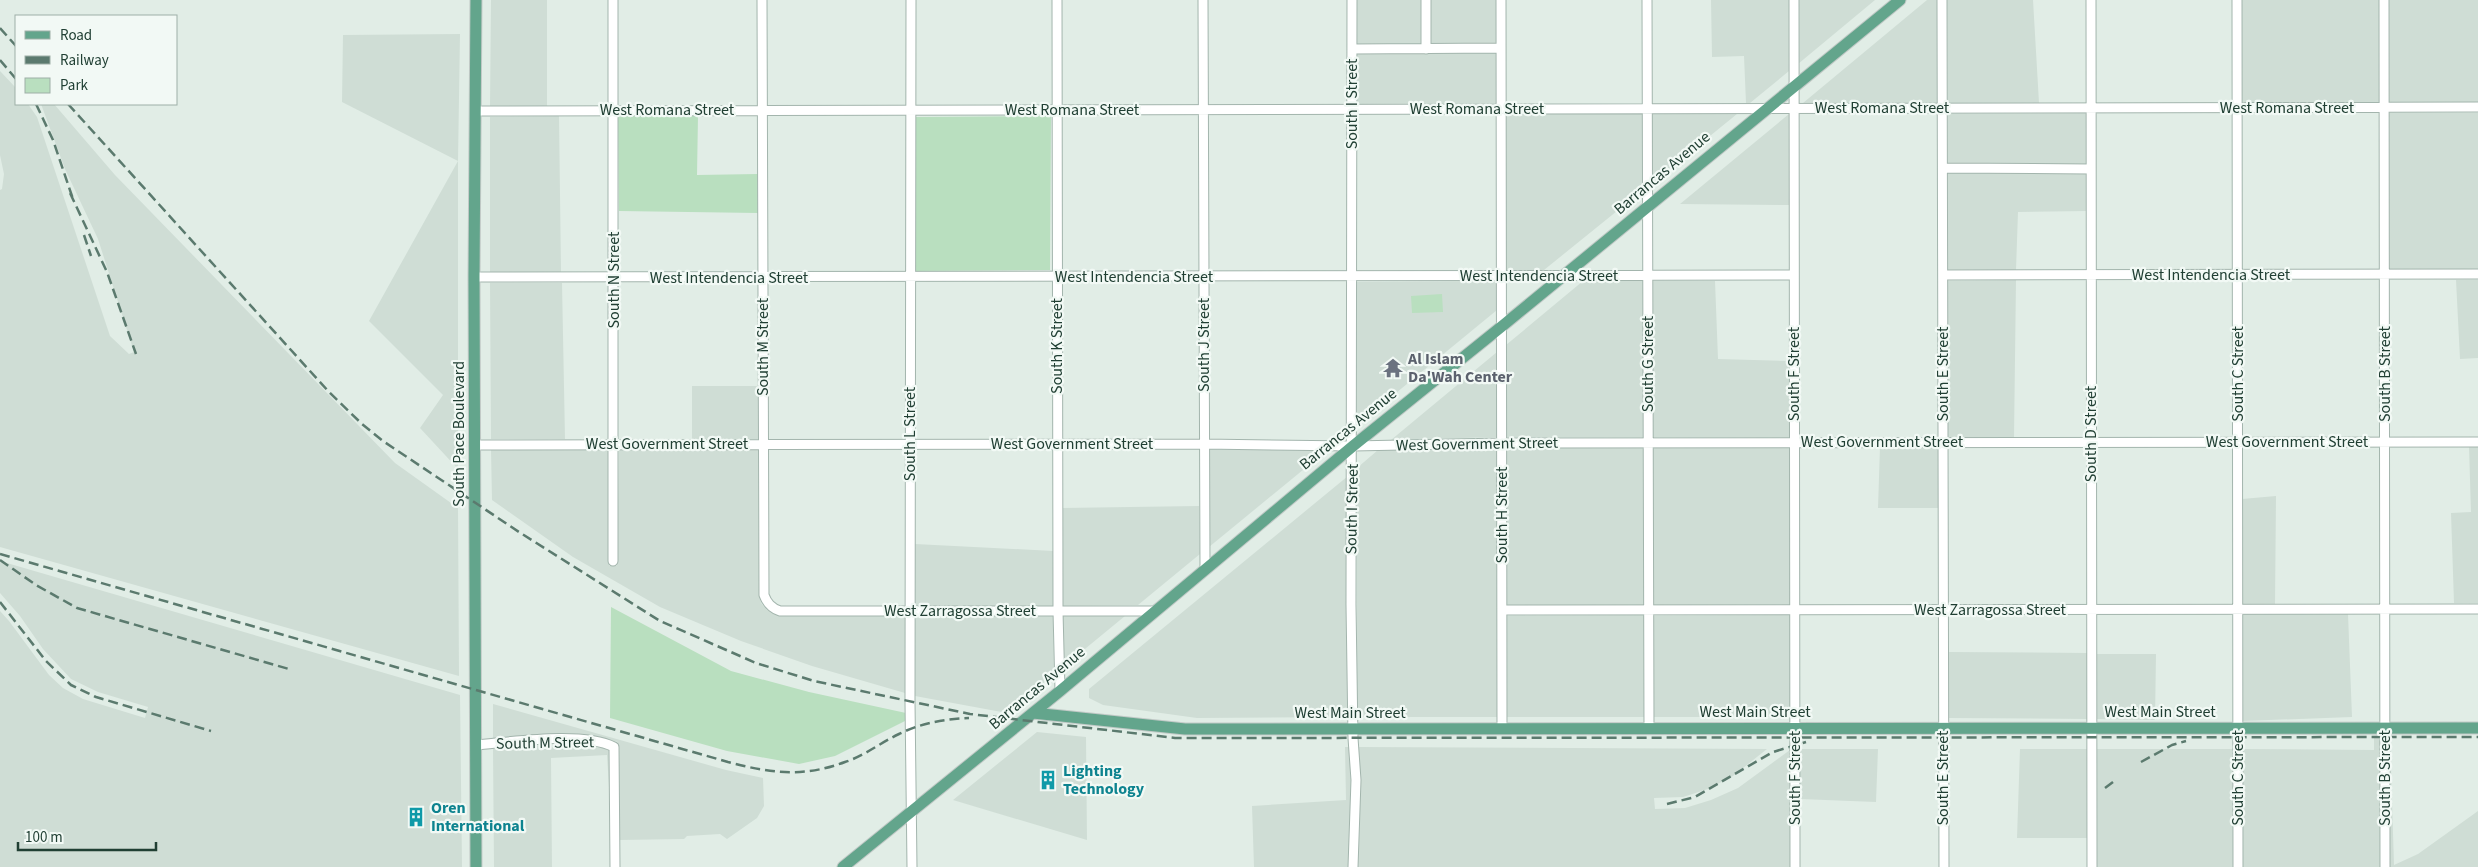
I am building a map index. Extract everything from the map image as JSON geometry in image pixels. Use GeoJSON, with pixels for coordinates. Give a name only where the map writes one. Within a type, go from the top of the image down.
{"type":"FeatureCollection","features":[{"type":"Feature","properties":{"kind":"main road","name":"South Pace Boulevard"},"geometry":{"type":"LineString","coordinates":[[476,0],[474,278],[476,867]]}},
{"type":"Feature","properties":{"kind":"main road","name":"Barrancas Avenue"},"geometry":{"type":"LineString","coordinates":[[843,867],[1060,691],[1353,446],[1564,276],[1900,0]]}},
{"type":"Feature","properties":{"kind":"main road","name":"West Main Street"},"geometry":{"type":"LineString","coordinates":[[1033,713],[1169,729],[2478,728]]}},
{"type":"Feature","properties":{"kind":"street","name":"South N Street"},"geometry":{"type":"LineString","coordinates":[[613,561],[615,444],[614,0]]}},
{"type":"Feature","properties":{"kind":"street","name":"South M Street"},"geometry":{"type":"LineString","coordinates":[[762,0],[762,444],[764,595],[767,603]]}},
{"type":"Feature","properties":{"kind":"street","name":"South L Street"},"geometry":{"type":"LineString","coordinates":[[911,0],[910,444],[912,867]]}},
{"type":"Feature","properties":{"kind":"street","name":"South K Street"},"geometry":{"type":"LineString","coordinates":[[1057,0],[1058,611],[1060,691]]}},
{"type":"Feature","properties":{"kind":"street","name":"South J Street"},"geometry":{"type":"LineString","coordinates":[[1204,0],[1205,570]]}},
{"type":"Feature","properties":{"kind":"street","name":"South I Street"},"geometry":{"type":"LineString","coordinates":[[1352,0],[1353,729],[1356,780],[1354,867]]}},
{"type":"Feature","properties":{"kind":"street"},"geometry":{"type":"LineString","coordinates":[[1426,0],[1426,49]]}},
{"type":"Feature","properties":{"kind":"street","name":"South H Street"},"geometry":{"type":"LineString","coordinates":[[1501,0],[1502,729]]}},
{"type":"Feature","properties":{"kind":"street","name":"South G Street"},"geometry":{"type":"LineString","coordinates":[[1647,0],[1649,729]]}},
{"type":"Feature","properties":{"kind":"street","name":"South F Street"},"geometry":{"type":"LineString","coordinates":[[1794,0],[1795,867]]}},
{"type":"Feature","properties":{"kind":"street","name":"South E Street"},"geometry":{"type":"LineString","coordinates":[[1942,0],[1944,867]]}},
{"type":"Feature","properties":{"kind":"street","name":"South D Street"},"geometry":{"type":"LineString","coordinates":[[2091,0],[2092,867]]}},
{"type":"Feature","properties":{"kind":"street","name":"South C Street"},"geometry":{"type":"LineString","coordinates":[[2237,0],[2238,867]]}},
{"type":"Feature","properties":{"kind":"street","name":"South B Street"},"geometry":{"type":"LineString","coordinates":[[2384,0],[2385,867]]}},
{"type":"Feature","properties":{"kind":"street"},"geometry":{"type":"LineString","coordinates":[[1352,49],[1501,48]]}},
{"type":"Feature","properties":{"kind":"street","name":"West Romana Street"},"geometry":{"type":"LineString","coordinates":[[476,112],[614,110],[2478,107]]}},
{"type":"Feature","properties":{"kind":"street"},"geometry":{"type":"LineString","coordinates":[[1943,168],[2091,169]]}},
{"type":"Feature","properties":{"kind":"street","name":"West Intendencia Street"},"geometry":{"type":"LineString","coordinates":[[1943,275],[2478,274]]}},
{"type":"Feature","properties":{"kind":"street","name":"West Intendencia Street"},"geometry":{"type":"LineString","coordinates":[[474,278],[1794,275]]}},
{"type":"Feature","properties":{"kind":"street","name":"West Government Street"},"geometry":{"type":"LineString","coordinates":[[475,445],[1204,444],[1353,446],[1648,442],[2478,442]]}},
{"type":"Feature","properties":{"kind":"street","name":"West Zarragossa Street"},"geometry":{"type":"LineString","coordinates":[[767,603],[780,611],[1155,610]]}},
{"type":"Feature","properties":{"kind":"street","name":"West Zarragossa Street"},"geometry":{"type":"LineString","coordinates":[[1502,610],[2478,609]]}},
{"type":"Feature","properties":{"kind":"street","name":"South M Street"},"geometry":{"type":"LineString","coordinates":[[476,745],[529,740],[572,740],[595,741],[614,747],[615,867]]}},
{"type":"Feature","properties":{"kind":"shaded area"},"geometry":{"type":"Polygon","coordinates":[[[491,0],[547,0],[547,106],[490,106],[491,0]]]}},
{"type":"Feature","properties":{"kind":"shaded area"},"geometry":{"type":"Polygon","coordinates":[[[1357,0],[1496,0],[1496,103],[1357,104],[1357,0]]]}},
{"type":"Feature","properties":{"kind":"shaded area"},"geometry":{"type":"Polygon","coordinates":[[[1711,0],[1789,0],[1789,71],[1750,103],[1746,103],[1744,56],[1712,57],[1711,0]]]}},
{"type":"Feature","properties":{"kind":"shaded area"},"geometry":{"type":"Polygon","coordinates":[[[1798,0],[1875,0],[1798,64],[1798,0]]]}},
{"type":"Feature","properties":{"kind":"shaded area"},"geometry":{"type":"Polygon","coordinates":[[[1927,0],[1938,0],[1938,103],[1803,103],[1927,0]]]}},
{"type":"Feature","properties":{"kind":"shaded area"},"geometry":{"type":"Polygon","coordinates":[[[1947,0],[2033,0],[2039,103],[1948,103],[1947,0]]]}},
{"type":"Feature","properties":{"kind":"shaded area"},"geometry":{"type":"Polygon","coordinates":[[[2242,0],[2379,0],[2380,102],[2242,102],[2242,0]]]}},
{"type":"Feature","properties":{"kind":"shaded area"},"geometry":{"type":"Polygon","coordinates":[[[2389,0],[2478,0],[2478,102],[2389,102],[2389,0]]]}},
{"type":"Feature","properties":{"kind":"shaded area"},"geometry":{"type":"Polygon","coordinates":[[[460,34],[458,161],[342,102],[343,35],[460,34]]]}},
{"type":"Feature","properties":{"kind":"shaded area"},"geometry":{"type":"Polygon","coordinates":[[[0,71],[15,87],[15,105],[29,105],[37,117],[110,336],[129,354],[134,352],[98,239],[65,169],[41,105],[55,105],[115,175],[395,463],[458,508],[459,676],[0,547],[0,190],[2,189],[4,174],[0,155],[0,71]]]}},
{"type":"Feature","properties":{"kind":"shaded area"},"geometry":{"type":"Polygon","coordinates":[[[2087,113],[2087,211],[2018,212],[2016,270],[1948,270],[1948,114],[2087,113]]]}},
{"type":"Feature","properties":{"kind":"shaded area"},"geometry":{"type":"Polygon","coordinates":[[[2389,113],[2478,113],[2478,269],[2389,269],[2389,113]]]}},
{"type":"Feature","properties":{"kind":"shaded area"},"geometry":{"type":"Polygon","coordinates":[[[1506,114],[1643,114],[1643,190],[1544,270],[1506,271],[1506,114]]]}},
{"type":"Feature","properties":{"kind":"shaded area"},"geometry":{"type":"Polygon","coordinates":[[[1652,114],[1737,114],[1652,183],[1652,114]]]}},
{"type":"Feature","properties":{"kind":"shaded area"},"geometry":{"type":"Polygon","coordinates":[[[1789,114],[1789,205],[1680,204],[1789,114]]]}},
{"type":"Feature","properties":{"kind":"shaded area"},"geometry":{"type":"Polygon","coordinates":[[[559,116],[561,272],[490,272],[490,117],[559,116]]]}},
{"type":"Feature","properties":{"kind":"shaded area"},"geometry":{"type":"Polygon","coordinates":[[[458,161],[458,469],[420,428],[443,395],[369,321],[458,161]]]}},
{"type":"Feature","properties":{"kind":"shaded area"},"geometry":{"type":"Polygon","coordinates":[[[2016,280],[2014,437],[1948,437],[1948,281],[2016,280]]]}},
{"type":"Feature","properties":{"kind":"shaded area"},"geometry":{"type":"Polygon","coordinates":[[[2456,280],[2478,280],[2478,358],[2460,359],[2456,280]]]}},
{"type":"Feature","properties":{"kind":"shaded area"},"geometry":{"type":"Polygon","coordinates":[[[1497,281],[1497,310],[1357,425],[1357,282],[1497,281]]]}},
{"type":"Feature","properties":{"kind":"shaded area"},"geometry":{"type":"Polygon","coordinates":[[[1583,281],[1643,281],[1643,437],[1506,437],[1506,345],[1583,281]]]}},
{"type":"Feature","properties":{"kind":"shaded area"},"geometry":{"type":"Polygon","coordinates":[[[1652,281],[1715,281],[1718,359],[1789,361],[1789,437],[1652,437],[1652,281]]]}},
{"type":"Feature","properties":{"kind":"shaded area"},"geometry":{"type":"Polygon","coordinates":[[[490,283],[562,283],[565,439],[491,439],[490,283]]]}},
{"type":"Feature","properties":{"kind":"shaded area"},"geometry":{"type":"Polygon","coordinates":[[[1497,352],[1497,437],[1391,440],[1497,352]]]}},
{"type":"Feature","properties":{"kind":"shaded area"},"geometry":{"type":"Polygon","coordinates":[[[692,386],[758,386],[758,439],[692,439],[692,386]]]}},
{"type":"Feature","properties":{"kind":"shaded area"},"geometry":{"type":"Polygon","coordinates":[[[1789,447],[1790,604],[1653,605],[1652,448],[1789,447]]]}},
{"type":"Feature","properties":{"kind":"shaded area"},"geometry":{"type":"Polygon","coordinates":[[[1880,447],[1939,447],[1939,508],[1878,508],[1880,447]]]}},
{"type":"Feature","properties":{"kind":"shaded area"},"geometry":{"type":"Polygon","coordinates":[[[2469,447],[2478,447],[2478,603],[2454,603],[2451,513],[2471,512],[2469,447]]]}},
{"type":"Feature","properties":{"kind":"shaded area"},"geometry":{"type":"Polygon","coordinates":[[[1497,448],[1498,717],[1357,717],[1357,468],[1378,450],[1497,448]]]}},
{"type":"Feature","properties":{"kind":"shaded area"},"geometry":{"type":"Polygon","coordinates":[[[1506,448],[1643,448],[1644,605],[1507,605],[1506,448]]]}},
{"type":"Feature","properties":{"kind":"shaded area"},"geometry":{"type":"Polygon","coordinates":[[[758,449],[759,595],[761,603],[767,610],[780,616],[906,616],[905,693],[812,666],[741,641],[660,607],[573,557],[492,500],[491,450],[610,450],[609,566],[617,566],[619,450],[758,449]]]}},
{"type":"Feature","properties":{"kind":"shaded area"},"geometry":{"type":"Polygon","coordinates":[[[1208,449],[1326,451],[1209,547],[1208,449]]]}},
{"type":"Feature","properties":{"kind":"shaded area"},"geometry":{"type":"Polygon","coordinates":[[[1348,476],[1348,717],[1197,718],[1103,705],[1089,698],[1089,689],[1348,476]]]}},
{"type":"Feature","properties":{"kind":"shaded area"},"geometry":{"type":"Polygon","coordinates":[[[2276,496],[2275,604],[2243,604],[2242,499],[2276,496]]]}},
{"type":"Feature","properties":{"kind":"shaded area"},"geometry":{"type":"Polygon","coordinates":[[[1199,506],[1200,554],[1138,605],[1062,606],[1062,508],[1199,506]]]}},
{"type":"Feature","properties":{"kind":"shaded area"},"geometry":{"type":"Polygon","coordinates":[[[915,544],[1053,551],[1053,606],[915,606],[915,544]]]}},
{"type":"Feature","properties":{"kind":"shaded area"},"geometry":{"type":"Polygon","coordinates":[[[0,561],[460,695],[462,867],[0,867],[0,611],[49,675],[63,688],[83,699],[145,718],[148,707],[98,692],[71,679],[43,649],[20,616],[0,593],[0,561]]]}},
{"type":"Feature","properties":{"kind":"shaded area"},"geometry":{"type":"Polygon","coordinates":[[[2243,614],[2348,614],[2352,717],[2243,721],[2243,614]]]}},
{"type":"Feature","properties":{"kind":"shaded area"},"geometry":{"type":"Polygon","coordinates":[[[1644,615],[1644,717],[1507,717],[1507,616],[1644,615]]]}},
{"type":"Feature","properties":{"kind":"shaded area"},"geometry":{"type":"Polygon","coordinates":[[[1790,615],[1790,717],[1653,717],[1653,616],[1790,615]]]}},
{"type":"Feature","properties":{"kind":"shaded area"},"geometry":{"type":"Polygon","coordinates":[[[1053,616],[1054,674],[1007,713],[915,696],[915,617],[1053,616]]]}},
{"type":"Feature","properties":{"kind":"shaded area"},"geometry":{"type":"Polygon","coordinates":[[[1062,616],[1125,616],[1063,667],[1062,616]]]}},
{"type":"Feature","properties":{"kind":"shaded area"},"geometry":{"type":"Polygon","coordinates":[[[1948,652],[2087,653],[2087,719],[1948,718],[1948,652]]]}},
{"type":"Feature","properties":{"kind":"shaded area"},"geometry":{"type":"Polygon","coordinates":[[[2096,654],[2156,654],[2155,720],[2096,719],[2096,654]]]}},
{"type":"Feature","properties":{"kind":"shaded area"},"geometry":{"type":"Polygon","coordinates":[[[493,704],[726,770],[763,778],[764,806],[757,818],[727,839],[720,834],[687,836],[684,839],[619,840],[618,742],[596,736],[572,734],[493,738],[493,704]]]}},
{"type":"Feature","properties":{"kind":"shaded area"},"geometry":{"type":"Polygon","coordinates":[[[1037,732],[1086,737],[1087,840],[953,800],[1037,732]]]}},
{"type":"Feature","properties":{"kind":"shaded area"},"geometry":{"type":"Polygon","coordinates":[[[2374,737],[2381,737],[2381,867],[2242,867],[2243,749],[2374,750],[2374,737]]]}},
{"type":"Feature","properties":{"kind":"shaded area"},"geometry":{"type":"Polygon","coordinates":[[[2390,737],[2394,865],[2418,854],[2478,811],[2478,867],[2390,867],[2390,737]]]}},
{"type":"Feature","properties":{"kind":"shaded area"},"geometry":{"type":"Polygon","coordinates":[[[529,745],[595,746],[609,750],[609,787],[607,755],[551,758],[552,867],[494,867],[493,749],[529,745]]]}},
{"type":"Feature","properties":{"kind":"shaded area"},"geometry":{"type":"Polygon","coordinates":[[[1345,747],[1349,747],[1351,781],[1349,867],[1254,867],[1252,806],[1346,800],[1345,747]]]}},
{"type":"Feature","properties":{"kind":"shaded area"},"geometry":{"type":"Polygon","coordinates":[[[1358,747],[1767,749],[1733,776],[1708,789],[1683,797],[1654,798],[1655,809],[1685,808],[1711,800],[1738,788],[1790,750],[1790,867],[1358,867],[1361,781],[1358,747]]]}},
{"type":"Feature","properties":{"kind":"shaded area"},"geometry":{"type":"Polygon","coordinates":[[[1799,749],[1878,749],[1876,802],[1800,799],[1799,749]]]}},
{"type":"Feature","properties":{"kind":"shaded area"},"geometry":{"type":"Polygon","coordinates":[[[2020,749],[2087,749],[2087,838],[2017,838],[2020,749]]]}},
{"type":"Feature","properties":{"kind":"shaded area"},"geometry":{"type":"Polygon","coordinates":[[[2096,749],[2233,749],[2233,867],[2096,867],[2096,749]]]}},
{"type":"Feature","properties":{"kind":"green space"},"geometry":{"type":"Polygon","coordinates":[[[618,116],[698,116],[697,175],[758,174],[758,213],[619,211],[618,116]]]}},
{"type":"Feature","properties":{"kind":"green space"},"geometry":{"type":"Polygon","coordinates":[[[1051,116],[1050,270],[916,271],[916,117],[1051,116]]]}},
{"type":"Feature","properties":{"kind":"green space"},"geometry":{"type":"Polygon","coordinates":[[[1442,294],[1443,312],[1412,313],[1411,296],[1442,294]]]}},
{"type":"Feature","properties":{"kind":"green space"},"geometry":{"type":"Polygon","coordinates":[[[611,607],[731,671],[809,692],[906,713],[905,721],[835,756],[799,764],[727,751],[610,718],[611,607]]]}},
{"type":"Feature","properties":{"kind":"railway"},"geometry":{"type":"LineString","coordinates":[[0,28],[15,45]]}},
{"type":"Feature","properties":{"kind":"railway"},"geometry":{"type":"LineString","coordinates":[[0,60],[15,78]]}},
{"type":"Feature","properties":{"kind":"railway"},"geometry":{"type":"LineString","coordinates":[[36,105],[53,140],[73,199]]}},
{"type":"Feature","properties":{"kind":"railway"},"geometry":{"type":"LineString","coordinates":[[69,105],[329,392],[362,424],[383,441],[519,532],[660,621],[756,663],[814,681],[970,714],[1175,738],[2478,737]]}},
{"type":"Feature","properties":{"kind":"railway"},"geometry":{"type":"LineString","coordinates":[[70,193],[107,272],[136,354]]}},
{"type":"Feature","properties":{"kind":"railway"},"geometry":{"type":"LineString","coordinates":[[84,235],[91,256]]}},
{"type":"Feature","properties":{"kind":"railway"},"geometry":{"type":"LineString","coordinates":[[0,554],[758,769],[800,772],[829,767],[859,756],[907,730],[924,724],[969,718]]}},
{"type":"Feature","properties":{"kind":"railway"},"geometry":{"type":"LineString","coordinates":[[0,560],[36,585],[77,608],[289,669]]}},
{"type":"Feature","properties":{"kind":"railway"},"geometry":{"type":"LineString","coordinates":[[0,602],[46,661],[71,685],[96,697],[211,731]]}},
{"type":"Feature","properties":{"kind":"railway"},"geometry":{"type":"LineString","coordinates":[[2141,762],[2172,745],[2186,741]]}},
{"type":"Feature","properties":{"kind":"railway"},"geometry":{"type":"LineString","coordinates":[[1667,804],[1695,797],[1773,752],[1806,742]]}},
{"type":"Feature","properties":{"kind":"railway"},"geometry":{"type":"LineString","coordinates":[[2105,788],[2117,779]]}},
{"type":"Feature","properties":{"kind":"place","name":"Al Islam Da'Wah Center"},"geometry":{"type":"Point","coordinates":[1393,368]}},
{"type":"Feature","properties":{"kind":"place","name":"Lighting Technology"},"geometry":{"type":"Point","coordinates":[1048,780]}},
{"type":"Feature","properties":{"kind":"place","name":"Oren International"},"geometry":{"type":"Point","coordinates":[416,817]}}]}
